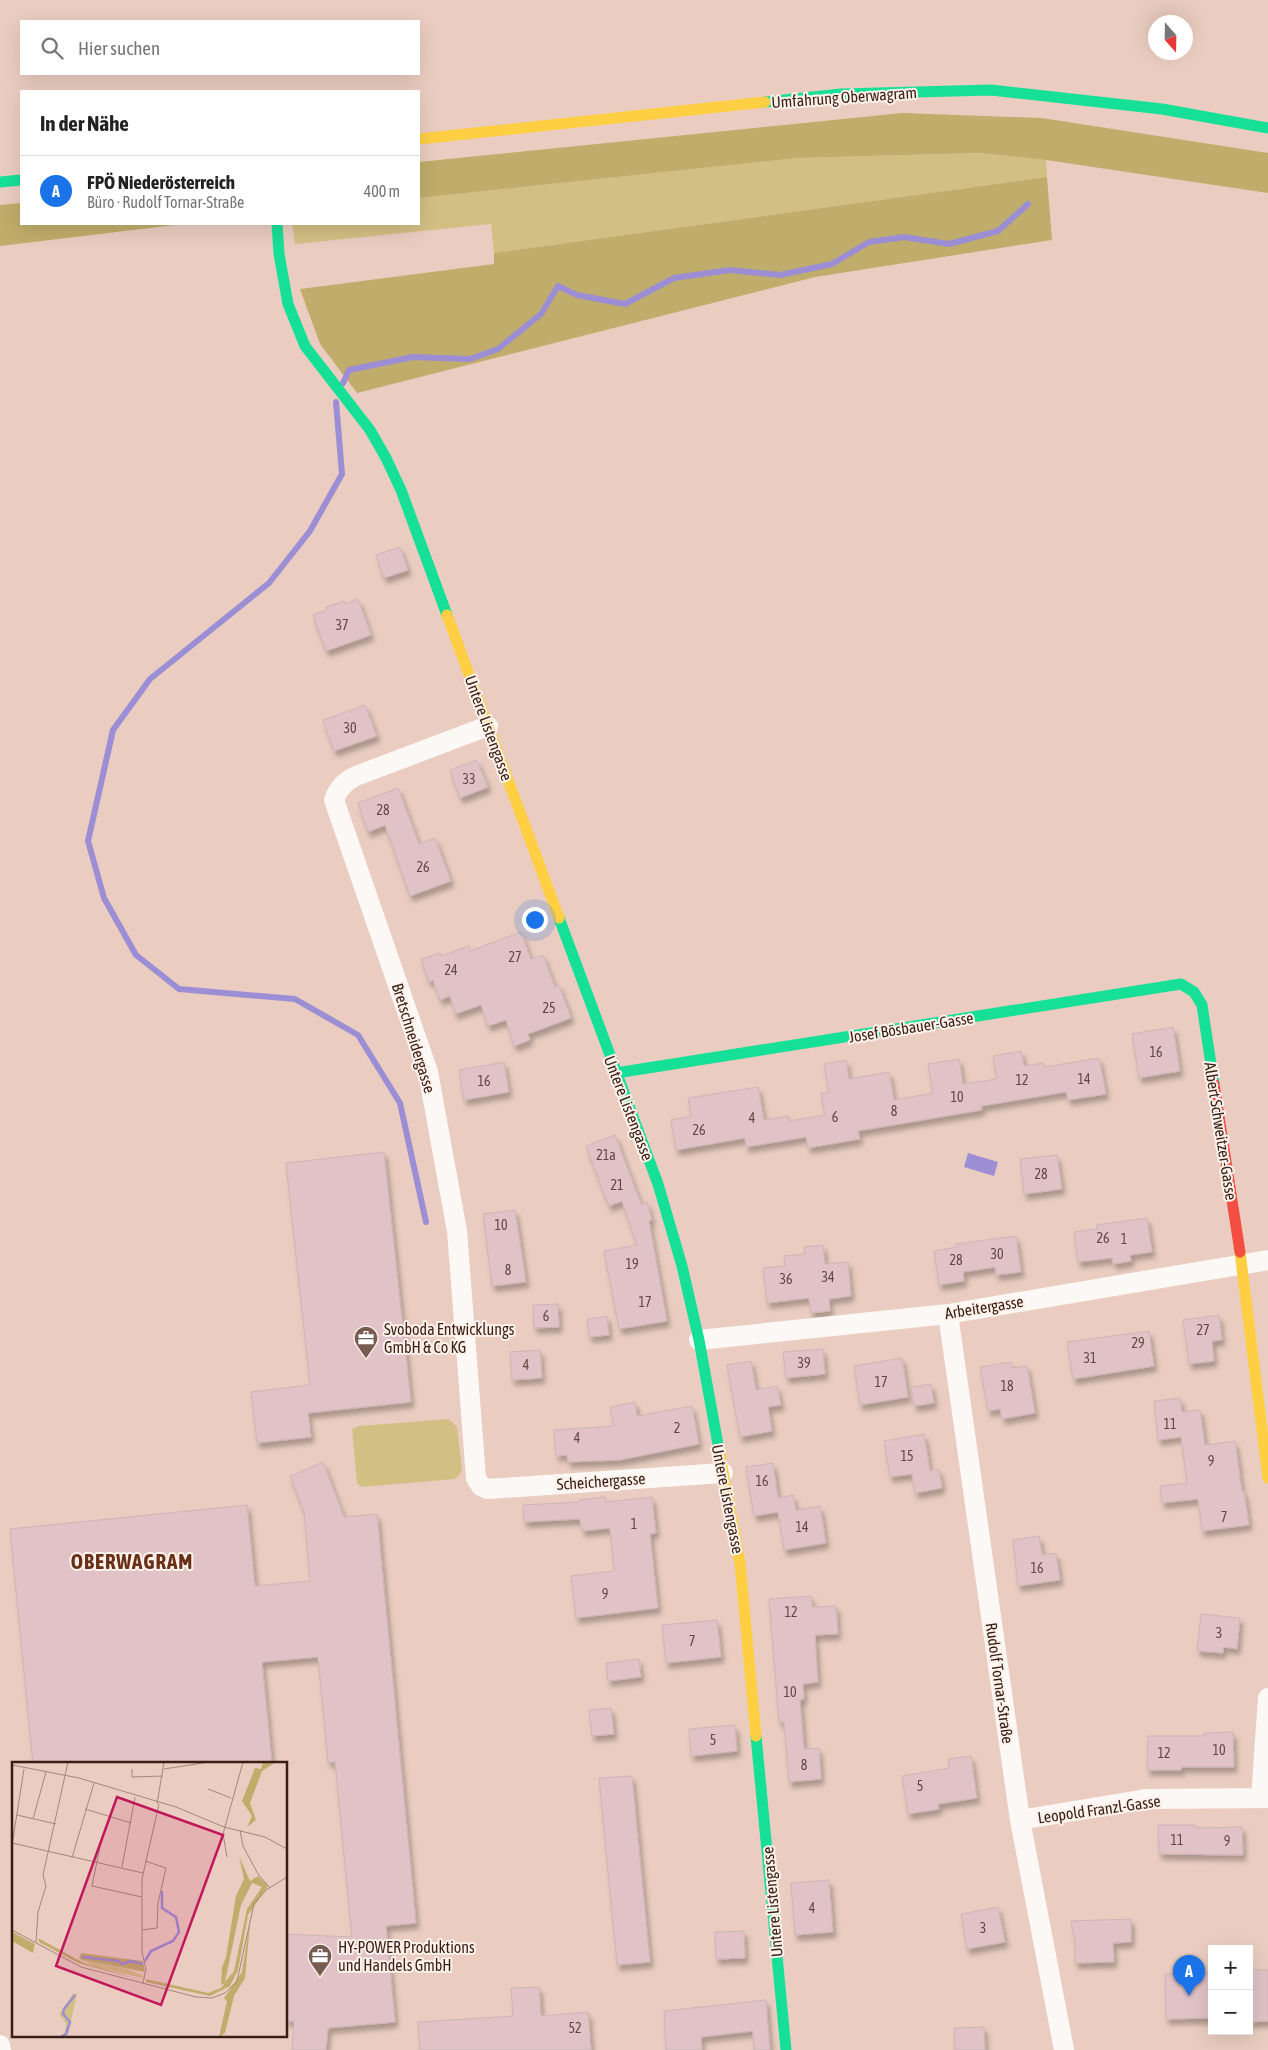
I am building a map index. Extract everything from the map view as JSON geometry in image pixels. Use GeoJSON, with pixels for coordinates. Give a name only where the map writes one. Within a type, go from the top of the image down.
{"type":"FeatureCollection","features":[{"type":"Feature","properties":{"kind":"street","name":"Umfahrung Oberwagram"},"geometry":{"type":"LineString","coordinates":[[420,139],[841,94],[991,90],[1162,109],[1268,128]]}},
{"type":"Feature","properties":{"kind":"street"},"geometry":{"type":"LineString","coordinates":[[0,182],[20,180]]}},
{"type":"Feature","properties":{"kind":"street","name":"Untere Listengasse"},"geometry":{"type":"LineString","coordinates":[[277,225],[279,254],[288,304],[305,346],[370,430],[401,490],[658,1184],[682,1266],[698,1340],[740,1563],[786,2050]]}},
{"type":"Feature","properties":{"kind":"street","name":"Bretschneidergasse"},"geometry":{"type":"LineString","coordinates":[[481,1486],[476,1478],[457,1231],[428,1072],[334,800],[337,791],[348,780],[356,776],[488,726]]}},
{"type":"Feature","properties":{"kind":"street","name":"Josef Bösbauer-Gasse"},"geometry":{"type":"LineString","coordinates":[[616,1073],[1181,984],[1193,990],[1200,998]]}},
{"type":"Feature","properties":{"kind":"street","name":"Albert Schweitzer-Gasse"},"geometry":{"type":"LineString","coordinates":[[1200,998],[1242,1264],[1268,1478]]}},
{"type":"Feature","properties":{"kind":"street","name":"Arbeitergasse"},"geometry":{"type":"LineString","coordinates":[[698,1340],[948,1314],[1268,1260]]}},
{"type":"Feature","properties":{"kind":"street","name":"Rudolf Tornar-Straße"},"geometry":{"type":"LineString","coordinates":[[948,1314],[1020,1820],[1064,2050]]}},
{"type":"Feature","properties":{"kind":"street","name":"Scheichergasse"},"geometry":{"type":"LineString","coordinates":[[481,1486],[488,1489],[723,1472]]}},
{"type":"Feature","properties":{"kind":"street"},"geometry":{"type":"LineString","coordinates":[[1264,1798],[1268,1698]]}},
{"type":"Feature","properties":{"kind":"street","name":"Leopold Franzl-Gasse"},"geometry":{"type":"LineString","coordinates":[[1020,1820],[1146,1798],[1264,1798]]}},
{"type":"Feature","properties":{"kind":"street"},"geometry":{"type":"LineString","coordinates":[[0,2045],[1,2050]]}},
{"type":"Feature","properties":{"kind":"shaded area"},"geometry":{"type":"Polygon","coordinates":[[[902,113],[1042,118],[1268,153],[1268,193],[1046,160],[979,153],[797,158],[420,198],[420,162],[902,113]]]}},
{"type":"Feature","properties":{"kind":"shaded area"},"geometry":{"type":"Polygon","coordinates":[[[979,153],[1046,160],[1047,177],[494,253],[491,224],[295,244],[292,225],[420,225],[420,198],[797,158],[979,153]]]}},
{"type":"Feature","properties":{"kind":"shaded area"},"geometry":{"type":"Polygon","coordinates":[[[1047,177],[1052,240],[815,277],[357,393],[320,344],[300,289],[494,264],[494,253],[1047,177]]]}},
{"type":"Feature","properties":{"kind":"shaded area"},"geometry":{"type":"Polygon","coordinates":[[[20,203],[20,225],[175,225],[0,246],[0,205],[20,203]]]}},
{"type":"Feature","properties":{"kind":"shaded area"},"geometry":{"type":"Polygon","coordinates":[[[968,1153],[998,1162],[994,1176],[964,1167],[968,1153]]]}},
{"type":"Feature","properties":{"kind":"shaded area"},"geometry":{"type":"Polygon","coordinates":[[[449,1419],[457,1427],[462,1469],[455,1479],[361,1487],[357,1483],[352,1429],[359,1426],[449,1419]]]}},
{"type":"Feature","properties":{"kind":"building"},"geometry":{"type":"Polygon","coordinates":[[[400,547],[408,570],[384,578],[376,555],[400,547]]]}},
{"type":"Feature","properties":{"kind":"building"},"geometry":{"type":"Polygon","coordinates":[[[358,599],[371,635],[326,651],[313,615],[327,610],[326,607],[344,601],[345,604],[358,599]]]}},
{"type":"Feature","properties":{"kind":"building"},"geometry":{"type":"Polygon","coordinates":[[[365,705],[377,736],[334,751],[323,720],[365,705]]]}},
{"type":"Feature","properties":{"kind":"building"},"geometry":{"type":"Polygon","coordinates":[[[477,760],[488,787],[460,798],[450,770],[477,760]]]}},
{"type":"Feature","properties":{"kind":"building"},"geometry":{"type":"Polygon","coordinates":[[[398,788],[419,844],[435,838],[451,881],[410,896],[385,825],[368,832],[358,803],[398,788]]]}},
{"type":"Feature","properties":{"kind":"building"},"geometry":{"type":"Polygon","coordinates":[[[521,932],[531,959],[543,955],[555,987],[559,985],[571,1018],[528,1034],[530,1040],[514,1046],[506,1020],[488,1026],[481,1005],[455,1014],[450,996],[440,1000],[433,980],[429,982],[421,959],[440,953],[441,956],[469,946],[470,951],[521,932]]]}},
{"type":"Feature","properties":{"kind":"building"},"geometry":{"type":"Polygon","coordinates":[[[1173,1027],[1180,1071],[1139,1078],[1132,1034],[1173,1027]]]}},
{"type":"Feature","properties":{"kind":"building"},"geometry":{"type":"Polygon","coordinates":[[[1021,1051],[1024,1066],[1043,1063],[1044,1067],[1099,1058],[1106,1094],[1068,1100],[1066,1092],[981,1106],[982,1110],[858,1131],[860,1139],[808,1148],[806,1137],[746,1147],[745,1138],[676,1150],[671,1120],[691,1116],[688,1098],[758,1087],[764,1120],[788,1116],[789,1121],[825,1115],[821,1093],[829,1092],[824,1064],[846,1060],[849,1079],[889,1072],[894,1100],[933,1093],[928,1064],[959,1059],[963,1084],[997,1079],[993,1056],[1021,1051]]]}},
{"type":"Feature","properties":{"kind":"building"},"geometry":{"type":"Polygon","coordinates":[[[504,1062],[509,1092],[464,1100],[459,1070],[504,1062]]]}},
{"type":"Feature","properties":{"kind":"building"},"geometry":{"type":"Polygon","coordinates":[[[615,1135],[641,1204],[647,1202],[652,1220],[649,1221],[667,1321],[619,1329],[604,1251],[637,1245],[622,1201],[609,1206],[586,1146],[615,1135]]]}},
{"type":"Feature","properties":{"kind":"building"},"geometry":{"type":"Polygon","coordinates":[[[384,1152],[411,1402],[308,1413],[311,1437],[257,1443],[251,1392],[310,1385],[286,1163],[384,1152]]]}},
{"type":"Feature","properties":{"kind":"building"},"geometry":{"type":"Polygon","coordinates":[[[1057,1155],[1062,1189],[1024,1194],[1020,1159],[1057,1155]]]}},
{"type":"Feature","properties":{"kind":"building"},"geometry":{"type":"Polygon","coordinates":[[[515,1210],[526,1282],[492,1286],[483,1214],[515,1210]]]}},
{"type":"Feature","properties":{"kind":"building"},"geometry":{"type":"Polygon","coordinates":[[[1147,1218],[1152,1252],[1130,1255],[1131,1261],[1113,1264],[1112,1258],[1078,1262],[1074,1232],[1097,1229],[1096,1225],[1147,1218]]]}},
{"type":"Feature","properties":{"kind":"building"},"geometry":{"type":"Polygon","coordinates":[[[1016,1236],[1021,1272],[996,1275],[995,1267],[963,1272],[964,1281],[939,1285],[934,1251],[956,1247],[956,1244],[1016,1236]]]}},
{"type":"Feature","properties":{"kind":"building"},"geometry":{"type":"Polygon","coordinates":[[[823,1245],[825,1264],[848,1262],[851,1296],[829,1299],[830,1311],[811,1313],[809,1298],[767,1303],[763,1268],[785,1266],[784,1256],[805,1254],[804,1247],[823,1245]]]}},
{"type":"Feature","properties":{"kind":"building"},"geometry":{"type":"Polygon","coordinates":[[[558,1304],[559,1327],[534,1328],[533,1305],[558,1304]]]}},
{"type":"Feature","properties":{"kind":"building"},"geometry":{"type":"Polygon","coordinates":[[[1219,1315],[1222,1340],[1212,1341],[1214,1361],[1189,1364],[1183,1320],[1219,1315]]]}},
{"type":"Feature","properties":{"kind":"building"},"geometry":{"type":"Polygon","coordinates":[[[607,1316],[609,1335],[589,1337],[587,1319],[607,1316]]]}},
{"type":"Feature","properties":{"kind":"building"},"geometry":{"type":"Polygon","coordinates":[[[1149,1331],[1154,1366],[1073,1379],[1067,1342],[1149,1331]]]}},
{"type":"Feature","properties":{"kind":"building"},"geometry":{"type":"Polygon","coordinates":[[[823,1349],[825,1374],[786,1378],[783,1352],[823,1349]]]}},
{"type":"Feature","properties":{"kind":"building"},"geometry":{"type":"Polygon","coordinates":[[[540,1350],[542,1378],[512,1380],[510,1352],[540,1350]]]}},
{"type":"Feature","properties":{"kind":"building"},"geometry":{"type":"Polygon","coordinates":[[[902,1358],[908,1397],[860,1405],[854,1366],[902,1358]]]}},
{"type":"Feature","properties":{"kind":"building"},"geometry":{"type":"Polygon","coordinates":[[[751,1361],[756,1390],[777,1386],[781,1405],[768,1407],[772,1431],[740,1437],[727,1365],[751,1361]]]}},
{"type":"Feature","properties":{"kind":"building"},"geometry":{"type":"Polygon","coordinates":[[[1011,1362],[1012,1368],[1027,1366],[1035,1413],[1002,1419],[1000,1409],[988,1411],[980,1367],[1011,1362]]]}},
{"type":"Feature","properties":{"kind":"building"},"geometry":{"type":"Polygon","coordinates":[[[931,1384],[934,1403],[914,1406],[911,1387],[931,1384]]]}},
{"type":"Feature","properties":{"kind":"building"},"geometry":{"type":"Polygon","coordinates":[[[1180,1398],[1182,1412],[1200,1410],[1205,1445],[1235,1441],[1249,1525],[1202,1531],[1198,1499],[1162,1503],[1160,1486],[1187,1483],[1181,1437],[1158,1440],[1154,1401],[1180,1398]]]}},
{"type":"Feature","properties":{"kind":"building"},"geometry":{"type":"Polygon","coordinates":[[[635,1402],[637,1416],[692,1406],[699,1444],[620,1460],[568,1462],[567,1455],[556,1456],[554,1430],[614,1426],[610,1407],[635,1402]]]}},
{"type":"Feature","properties":{"kind":"building"},"geometry":{"type":"Polygon","coordinates":[[[924,1434],[930,1471],[939,1469],[942,1488],[915,1493],[912,1474],[890,1477],[884,1441],[924,1434]]]}},
{"type":"Feature","properties":{"kind":"building"},"geometry":{"type":"Polygon","coordinates":[[[323,1462],[344,1517],[377,1514],[416,1923],[386,1926],[395,2022],[328,2028],[326,2050],[292,2050],[294,2021],[288,2021],[288,1934],[352,1937],[335,1762],[328,1762],[318,1657],[262,1662],[272,1762],[33,1762],[10,1529],[247,1505],[255,1586],[310,1581],[304,1512],[290,1476],[323,1462]]]}},
{"type":"Feature","properties":{"kind":"building"},"geometry":{"type":"Polygon","coordinates":[[[773,1463],[778,1498],[793,1495],[796,1510],[820,1506],[826,1543],[784,1550],[778,1512],[754,1516],[746,1467],[773,1463]]]}},
{"type":"Feature","properties":{"kind":"building"},"geometry":{"type":"Polygon","coordinates":[[[605,1497],[606,1502],[652,1497],[656,1533],[650,1534],[658,1608],[576,1618],[571,1576],[614,1571],[610,1528],[582,1531],[580,1519],[524,1522],[523,1505],[579,1502],[579,1500],[605,1497]]]}},
{"type":"Feature","properties":{"kind":"building"},"geometry":{"type":"Polygon","coordinates":[[[1039,1536],[1042,1555],[1056,1553],[1060,1580],[1018,1586],[1013,1540],[1039,1536]]]}},
{"type":"Feature","properties":{"kind":"building"},"geometry":{"type":"Polygon","coordinates":[[[811,1596],[812,1607],[836,1606],[838,1634],[815,1635],[818,1682],[803,1684],[804,1699],[800,1700],[804,1749],[819,1748],[821,1779],[789,1782],[784,1722],[779,1722],[769,1599],[811,1596]]]}},
{"type":"Feature","properties":{"kind":"building"},"geometry":{"type":"Polygon","coordinates":[[[1201,1614],[1240,1618],[1237,1649],[1223,1647],[1223,1653],[1197,1651],[1201,1614]]]}},
{"type":"Feature","properties":{"kind":"building"},"geometry":{"type":"Polygon","coordinates":[[[717,1620],[721,1657],[666,1663],[662,1625],[717,1620]]]}},
{"type":"Feature","properties":{"kind":"building"},"geometry":{"type":"Polygon","coordinates":[[[639,1659],[641,1677],[608,1681],[606,1663],[639,1659]]]}},
{"type":"Feature","properties":{"kind":"building"},"geometry":{"type":"Polygon","coordinates":[[[611,1708],[614,1734],[592,1736],[589,1710],[611,1708]]]}},
{"type":"Feature","properties":{"kind":"building"},"geometry":{"type":"Polygon","coordinates":[[[735,1725],[737,1751],[691,1756],[689,1729],[735,1725]]]}},
{"type":"Feature","properties":{"kind":"building"},"geometry":{"type":"Polygon","coordinates":[[[1233,1732],[1234,1767],[1182,1767],[1181,1770],[1147,1770],[1148,1736],[1204,1736],[1204,1733],[1233,1732]]]}},
{"type":"Feature","properties":{"kind":"building"},"geometry":{"type":"Polygon","coordinates":[[[971,1756],[977,1798],[938,1804],[939,1809],[908,1814],[902,1776],[949,1768],[948,1759],[971,1756]]]}},
{"type":"Feature","properties":{"kind":"building"},"geometry":{"type":"Polygon","coordinates":[[[632,1776],[650,1962],[617,1965],[599,1778],[632,1776]]]}},
{"type":"Feature","properties":{"kind":"building"},"geometry":{"type":"Polygon","coordinates":[[[1158,1825],[1195,1825],[1195,1828],[1242,1827],[1243,1855],[1159,1854],[1158,1825]]]}},
{"type":"Feature","properties":{"kind":"building"},"geometry":{"type":"Polygon","coordinates":[[[829,1880],[833,1932],[795,1935],[791,1883],[829,1880]]]}},
{"type":"Feature","properties":{"kind":"building"},"geometry":{"type":"Polygon","coordinates":[[[998,1907],[1005,1942],[967,1949],[961,1914],[998,1907]]]}},
{"type":"Feature","properties":{"kind":"building"},"geometry":{"type":"Polygon","coordinates":[[[1131,1919],[1131,1942],[1113,1943],[1114,1962],[1075,1963],[1075,1943],[1071,1921],[1131,1919]]]}},
{"type":"Feature","properties":{"kind":"building"},"geometry":{"type":"Polygon","coordinates":[[[744,1931],[745,1958],[716,1959],[715,1932],[744,1931]]]}},
{"type":"Feature","properties":{"kind":"building"},"geometry":{"type":"Polygon","coordinates":[[[1253,1970],[1268,1970],[1268,2021],[1253,2022],[1253,1970]]]}},
{"type":"Feature","properties":{"kind":"building"},"geometry":{"type":"Polygon","coordinates":[[[1208,1973],[1208,2018],[1166,2019],[1165,1974],[1208,1973]]]}},
{"type":"Feature","properties":{"kind":"building"},"geometry":{"type":"Polygon","coordinates":[[[539,1987],[541,2016],[588,2012],[591,2050],[420,2050],[418,2022],[513,2016],[511,1988],[539,1987]]]}},
{"type":"Feature","properties":{"kind":"building"},"geometry":{"type":"Polygon","coordinates":[[[766,2000],[770,2050],[754,2050],[753,2031],[701,2037],[702,2050],[666,2050],[664,2011],[766,2000]]]}},
{"type":"Feature","properties":{"kind":"building"},"geometry":{"type":"Polygon","coordinates":[[[984,2027],[985,2050],[955,2050],[954,2028],[984,2027]]]}},
{"type":"Feature","properties":{"kind":"waterway"},"geometry":{"type":"LineString","coordinates":[[343,383],[349,370],[413,357],[470,359],[498,349],[541,314],[558,286],[577,295],[625,304],[674,278],[730,270],[780,275],[832,264],[869,242],[904,237],[949,244],[998,231],[1028,204]]}},
{"type":"Feature","properties":{"kind":"waterway"},"geometry":{"type":"LineString","coordinates":[[336,402],[342,474],[310,531],[269,583],[150,679],[113,730],[88,841],[104,898],[136,955],[179,989],[295,999],[358,1035],[400,1103],[426,1222]]}},
{"type":"Feature","properties":{"kind":"traffic: fast"},"geometry":{"type":"LineString","coordinates":[[765,102],[841,94],[991,90],[1162,109],[1268,128]]}},
{"type":"Feature","properties":{"kind":"traffic: fast"},"geometry":{"type":"LineString","coordinates":[[0,182],[20,180]]}},
{"type":"Feature","properties":{"kind":"traffic: fast"},"geometry":{"type":"LineString","coordinates":[[277,225],[279,254],[288,304],[305,346],[370,430],[386,458],[401,490],[447,615]]}},
{"type":"Feature","properties":{"kind":"traffic: fast"},"geometry":{"type":"LineString","coordinates":[[559,918],[658,1184],[682,1266],[699,1340],[719,1450]]}},
{"type":"Feature","properties":{"kind":"traffic: fast"},"geometry":{"type":"LineString","coordinates":[[616,1073],[1181,984],[1194,992],[1202,1005],[1214,1084]]}},
{"type":"Feature","properties":{"kind":"traffic: fast"},"geometry":{"type":"LineString","coordinates":[[756,1736],[786,2050]]}},
{"type":"Feature","properties":{"kind":"traffic: slow"},"geometry":{"type":"LineString","coordinates":[[420,139],[765,102]]}},
{"type":"Feature","properties":{"kind":"traffic: slow"},"geometry":{"type":"LineString","coordinates":[[447,615],[559,918]]}},
{"type":"Feature","properties":{"kind":"traffic: slow"},"geometry":{"type":"LineString","coordinates":[[1240,1252],[1268,1478]]}},
{"type":"Feature","properties":{"kind":"traffic: slow"},"geometry":{"type":"LineString","coordinates":[[719,1450],[740,1563],[756,1736]]}},
{"type":"Feature","properties":{"kind":"traffic: jam"},"geometry":{"type":"LineString","coordinates":[[1214,1084],[1240,1252]]}},
{"type":"Feature","properties":{"kind":"place","name":"Svoboda Entwicklungs GmbH & Co KG"},"geometry":{"type":"Point","coordinates":[366,1359]}},
{"type":"Feature","properties":{"kind":"place","name":"HY-POWER Produktions und Handels GmbH"},"geometry":{"type":"Point","coordinates":[320,1977]}},
{"type":"Feature","properties":{"kind":"place","name":"FPÖ Niederösterreich"},"geometry":{"type":"Point","coordinates":[1189,1996]}},
{"type":"Feature","properties":{"kind":"district","name":"OBERWAGRAM"},"geometry":{"type":"Point","coordinates":[132,1561]}}]}
